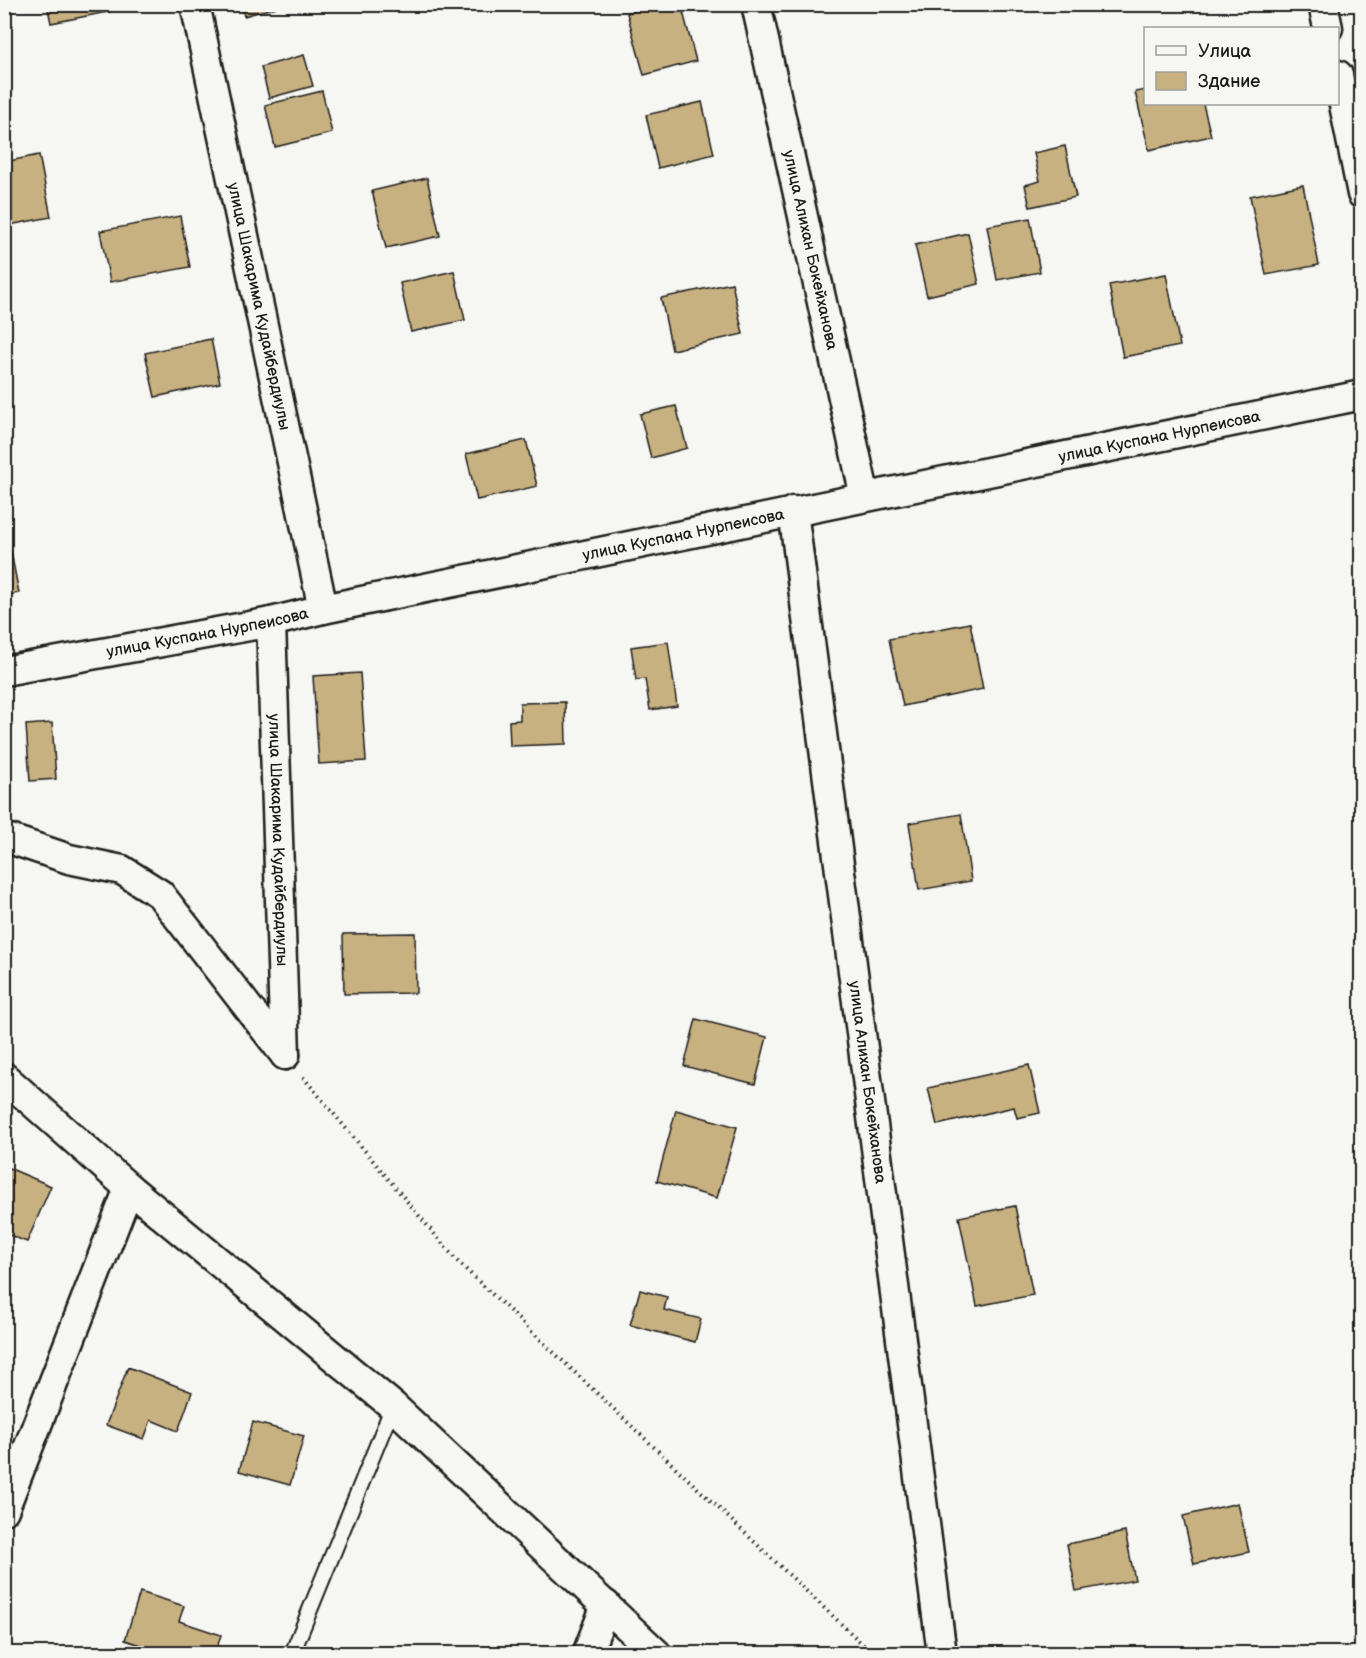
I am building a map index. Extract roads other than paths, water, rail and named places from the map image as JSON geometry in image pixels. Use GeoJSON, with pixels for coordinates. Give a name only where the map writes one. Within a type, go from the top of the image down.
{"type":"FeatureCollection","features":[{"type":"Feature","properties":{"kind":"street","name":"улица Шакарима Кудайбердиулы"},"geometry":{"type":"LineString","coordinates":[[195,4],[323,609]]}},
{"type":"Feature","properties":{"kind":"street","name":"улица Алихан Бокейханова"},"geometry":{"type":"LineString","coordinates":[[756,4],[865,497]]}},
{"type":"Feature","properties":{"kind":"street"},"geometry":{"type":"LineString","coordinates":[[1323,4],[1328,27]]}},
{"type":"Feature","properties":{"kind":"street"},"geometry":{"type":"LineString","coordinates":[[1339,80],[1362,194]]}},
{"type":"Feature","properties":{"kind":"street","name":"улица Куспана Нурпеисова"},"geometry":{"type":"LineString","coordinates":[[4,671],[271,622],[323,609],[793,511],[1362,395]]}},
{"type":"Feature","properties":{"kind":"street","name":"улица Алихан Бокейханова"},"geometry":{"type":"LineString","coordinates":[[793,511],[942,1653]]}},
{"type":"Feature","properties":{"kind":"street","name":"улица Шакарима Кудайбердиулы"},"geometry":{"type":"LineString","coordinates":[[4,837],[69,859],[122,870],[160,894],[285,1055],[271,622]]}},
{"type":"Feature","properties":{"kind":"street"},"geometry":{"type":"LineString","coordinates":[[4,1077],[129,1188],[393,1406],[657,1653]]}},
{"type":"Feature","properties":{"kind":"street"},"geometry":{"type":"LineString","coordinates":[[4,1510],[129,1188]]}},
{"type":"Feature","properties":{"kind":"street"},"geometry":{"type":"LineString","coordinates":[[587,1653],[606,1605]]}},
{"type":"Feature","properties":{"kind":"lane"},"geometry":{"type":"LineString","coordinates":[[292,1653],[393,1406]]}}]}
